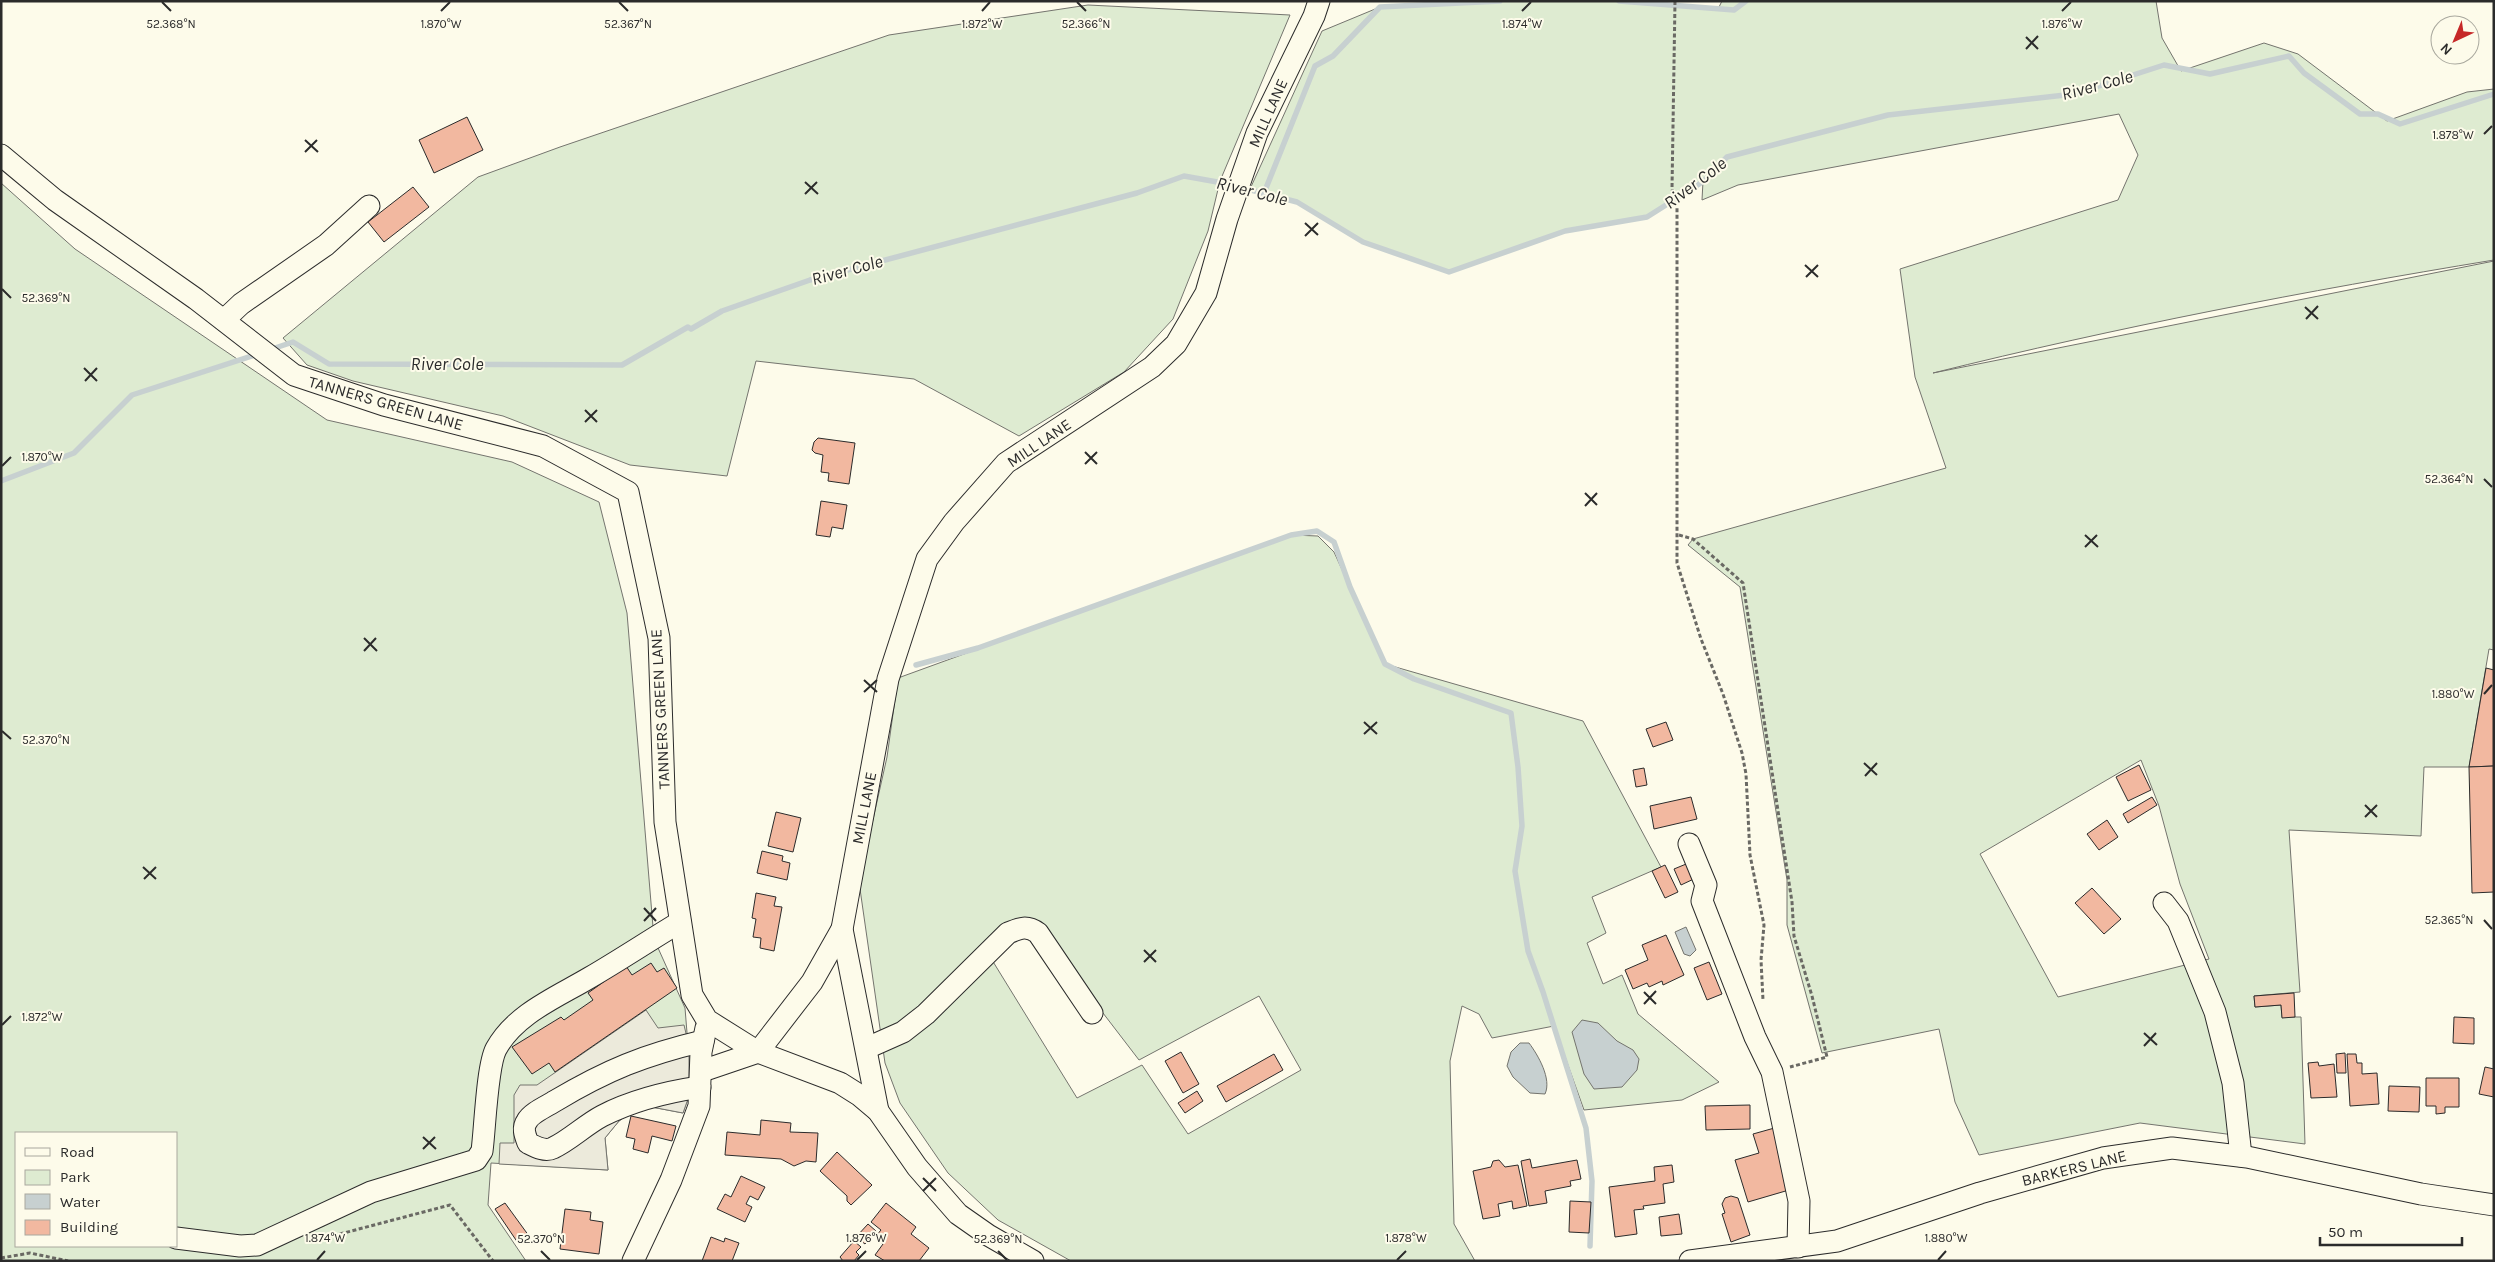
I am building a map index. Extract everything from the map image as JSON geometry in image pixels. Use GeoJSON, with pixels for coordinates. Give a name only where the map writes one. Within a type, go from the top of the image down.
{"type":"FeatureCollection","features":[{"type":"Feature","properties":{"kind":"street","name":"MILL LANE"},"geometry":{"type":"LineString","coordinates":[[758,1052],[812,982],[842,929],[888,679],[927,559],[954,522],[1006,463],[1152,367],[1176,344],[1206,294],[1256,133],[1314,16],[1319,1]]}},
{"type":"Feature","properties":{"kind":"street","name":"TANNERS GREEN LANE"},"geometry":{"type":"LineString","coordinates":[[1,155],[55,200],[224,320],[294,375],[384,405],[542,446],[628,492],[659,638],[665,822],[692,996],[705,1031],[840,1083],[878,1111],[917,1167],[958,1214],[1033,1261]]}},
{"type":"Feature","properties":{"kind":"street"},"geometry":{"type":"LineString","coordinates":[[224,320],[242,304],[326,245],[369,206]]}},
{"type":"Feature","properties":{"kind":"street"},"geometry":{"type":"LineString","coordinates":[[1689,844],[1706,885],[1702,901],[1755,1038],[1772,1072],[1800,1201],[1798,1248]]}},
{"type":"Feature","properties":{"kind":"street"},"geometry":{"type":"LineString","coordinates":[[2164,903],[2178,922],[2216,1012],[2232,1083],[2241,1156]]}},
{"type":"Feature","properties":{"kind":"street"},"geometry":{"type":"LineString","coordinates":[[178,1238],[240,1246],[257,1244],[371,1192],[476,1160],[482,1151],[493,1058],[507,1035],[527,1016],[564,990],[589,978],[680,922]]}},
{"type":"Feature","properties":{"kind":"street"},"geometry":{"type":"LineString","coordinates":[[867,1048],[904,1032],[926,1014],[1008,933],[1024,927],[1030,927],[1038,932],[1092,1013]]}},
{"type":"Feature","properties":{"kind":"street","name":"MILL LANE"},"geometry":{"type":"LineString","coordinates":[[842,929],[878,1111]]}},
{"type":"Feature","properties":{"kind":"street"},"geometry":{"type":"LineString","coordinates":[[705,1031],[616,1068],[540,1110],[527,1120],[524,1131],[528,1143],[540,1149],[552,1149],[600,1117],[626,1104],[701,1079],[758,1052]]}},
{"type":"Feature","properties":{"kind":"street"},"geometry":{"type":"LineString","coordinates":[[633,1261],[672,1180],[699,1106],[701,1052],[705,1031]]}},
{"type":"Feature","properties":{"kind":"street","name":"BARKERS LANE"},"geometry":{"type":"LineString","coordinates":[[1690,1261],[1837,1242],[1980,1193],[2103,1158],[2172,1148],[2241,1156],[2421,1194],[2494,1205]]}},
{"type":"Feature","properties":{"kind":"path"},"geometry":{"type":"LineString","coordinates":[[1675,2],[1672,189],[1677,207],[1678,563],[1701,639],[1726,703],[1744,767],[1750,855],[1764,925],[1761,960],[1764,1006]]}},
{"type":"Feature","properties":{"kind":"path"},"geometry":{"type":"LineString","coordinates":[[1679,535],[1693,539],[1744,583],[1792,902],[1794,936],[1827,1056],[1772,1072]]}},
{"type":"Feature","properties":{"kind":"path"},"geometry":{"type":"LineString","coordinates":[[315,1240],[450,1205],[493,1261]]}},
{"type":"Feature","properties":{"kind":"path"},"geometry":{"type":"LineString","coordinates":[[1,1258],[30,1253],[68,1261]]}},
{"type":"Feature","properties":{"kind":"green space"},"geometry":{"type":"Polygon","coordinates":[[[1490,1],[1619,1],[1718,9],[1722,1],[2156,1],[2162,38],[2181,71],[2264,43],[2298,54],[2387,121],[2467,92],[2494,89],[2494,260],[2353,284],[2142,325],[1933,373],[2494,261],[2494,650],[2489,649],[2469,767],[2424,767],[2421,836],[2289,830],[2300,992],[2254,996],[2255,1007],[2281,1005],[2282,1017],[2301,1017],[2305,1144],[2140,1123],[1979,1155],[1955,1102],[1939,1029],[1822,1053],[1787,925],[1787,880],[1740,587],[1688,545],[1693,539],[1946,468],[1915,377],[1900,269],[2118,200],[2138,155],[2119,114],[1738,185],[1702,200],[1703,181],[1647,217],[1565,231],[1449,272],[1363,242],[1297,202],[1250,189],[1322,31],[1380,7],[1490,1]],[[2141,760],[1980,854],[2058,997],[2209,959],[2180,884],[2159,806],[2141,760]]]}},
{"type":"Feature","properties":{"kind":"green space"},"geometry":{"type":"Polygon","coordinates":[[[1088,5],[1290,15],[1220,181],[1208,231],[1173,319],[1124,372],[1019,436],[914,379],[756,361],[727,476],[630,465],[503,416],[353,381],[307,365],[283,338],[478,177],[560,147],[889,35],[1088,5]]]}},
{"type":"Feature","properties":{"kind":"green space"},"geometry":{"type":"Polygon","coordinates":[[[1,183],[75,249],[327,420],[512,462],[599,502],[627,613],[654,939],[685,1008],[692,1094],[689,1096],[683,1113],[641,1105],[619,1121],[605,1138],[608,1170],[491,1163],[488,1205],[526,1261],[1,1261],[1,183]]]}},
{"type":"Feature","properties":{"kind":"green space"},"geometry":{"type":"Polygon","coordinates":[[[1291,535],[1318,536],[1334,552],[1385,664],[1583,721],[1661,867],[1592,897],[1606,933],[1587,943],[1603,984],[1622,975],[1638,1014],[1719,1082],[1682,1100],[1584,1110],[1554,1026],[1492,1038],[1479,1014],[1462,1006],[1450,1061],[1454,1224],[1475,1261],[1071,1261],[998,1220],[948,1173],[900,1103],[885,1063],[859,882],[887,757],[898,678],[1291,535]],[[1034,923],[992,960],[1077,1098],[1142,1065],[1188,1134],[1301,1070],[1259,996],[1139,1060],[1034,923]]]}},
{"type":"Feature","properties":{"kind":"shaded area"},"geometry":{"type":"Polygon","coordinates":[[[646,1010],[658,1028],[684,1025],[689,1046],[689,1096],[683,1113],[641,1105],[619,1121],[605,1138],[608,1170],[499,1164],[500,1143],[514,1143],[514,1095],[520,1085],[537,1085],[646,1010]]]}},
{"type":"Feature","properties":{"kind":"water"},"geometry":{"type":"Polygon","coordinates":[[[1686,927],[1696,950],[1690,956],[1684,954],[1675,932],[1686,927]]]}},
{"type":"Feature","properties":{"kind":"water"},"geometry":{"type":"Polygon","coordinates":[[[1582,1020],[1598,1023],[1617,1041],[1633,1050],[1639,1059],[1637,1070],[1622,1087],[1594,1089],[1584,1074],[1572,1032],[1582,1020]]]}},
{"type":"Feature","properties":{"kind":"water"},"geometry":{"type":"Polygon","coordinates":[[[1520,1043],[1529,1043],[1540,1060],[1547,1081],[1545,1094],[1530,1093],[1513,1077],[1507,1066],[1511,1052],[1520,1043]]]}},
{"type":"Feature","properties":{"kind":"building"},"geometry":{"type":"Polygon","coordinates":[[[467,117],[483,150],[434,173],[419,140],[467,117]]]}},
{"type":"Feature","properties":{"kind":"building"},"geometry":{"type":"Polygon","coordinates":[[[413,187],[429,207],[384,242],[368,222],[413,187]]]}},
{"type":"Feature","properties":{"kind":"building"},"geometry":{"type":"Polygon","coordinates":[[[818,438],[855,443],[849,484],[828,481],[829,473],[821,472],[823,455],[812,450],[814,442],[818,438]]]}},
{"type":"Feature","properties":{"kind":"building"},"geometry":{"type":"Polygon","coordinates":[[[821,501],[847,505],[843,529],[832,527],[830,537],[816,535],[821,501]]]}},
{"type":"Feature","properties":{"kind":"building"},"geometry":{"type":"Polygon","coordinates":[[[2486,668],[2494,670],[2494,766],[2469,767],[2486,668]]]}},
{"type":"Feature","properties":{"kind":"building"},"geometry":{"type":"Polygon","coordinates":[[[1666,722],[1673,740],[1653,747],[1646,729],[1666,722]]]}},
{"type":"Feature","properties":{"kind":"building"},"geometry":{"type":"Polygon","coordinates":[[[2139,765],[2151,790],[2128,801],[2116,777],[2139,765]]]}},
{"type":"Feature","properties":{"kind":"building"},"geometry":{"type":"Polygon","coordinates":[[[2494,766],[2494,892],[2472,893],[2469,767],[2494,766]]]}},
{"type":"Feature","properties":{"kind":"building"},"geometry":{"type":"Polygon","coordinates":[[[1644,768],[1647,785],[1636,787],[1633,770],[1644,768]]]}},
{"type":"Feature","properties":{"kind":"building"},"geometry":{"type":"Polygon","coordinates":[[[1691,797],[1697,819],[1654,829],[1650,806],[1691,797]]]}},
{"type":"Feature","properties":{"kind":"building"},"geometry":{"type":"Polygon","coordinates":[[[2152,797],[2157,805],[2128,823],[2123,814],[2152,797]]]}},
{"type":"Feature","properties":{"kind":"building"},"geometry":{"type":"Polygon","coordinates":[[[776,812],[801,818],[793,852],[768,846],[776,812]]]}},
{"type":"Feature","properties":{"kind":"building"},"geometry":{"type":"Polygon","coordinates":[[[2107,820],[2118,837],[2099,850],[2087,834],[2107,820]]]}},
{"type":"Feature","properties":{"kind":"building"},"geometry":{"type":"Polygon","coordinates":[[[762,851],[783,856],[782,861],[790,863],[787,880],[757,873],[762,851]]]}},
{"type":"Feature","properties":{"kind":"building"},"geometry":{"type":"Polygon","coordinates":[[[1691,862],[1698,877],[1681,885],[1674,869],[1691,862]]]}},
{"type":"Feature","properties":{"kind":"building"},"geometry":{"type":"Polygon","coordinates":[[[1665,865],[1678,892],[1665,898],[1652,871],[1665,865]]]}},
{"type":"Feature","properties":{"kind":"building"},"geometry":{"type":"Polygon","coordinates":[[[2092,888],[2121,919],[2104,934],[2075,903],[2092,888]]]}},
{"type":"Feature","properties":{"kind":"building"},"geometry":{"type":"Polygon","coordinates":[[[756,893],[776,897],[774,906],[782,907],[774,951],[760,948],[761,938],[753,937],[756,919],[752,918],[756,893]]]}},
{"type":"Feature","properties":{"kind":"building"},"geometry":{"type":"Polygon","coordinates":[[[1666,935],[1684,975],[1663,985],[1662,981],[1649,987],[1647,983],[1633,989],[1625,970],[1648,960],[1642,945],[1666,935]]]}},
{"type":"Feature","properties":{"kind":"building"},"geometry":{"type":"Polygon","coordinates":[[[1709,962],[1722,994],[1707,1000],[1694,968],[1709,962]]]}},
{"type":"Feature","properties":{"kind":"building"},"geometry":{"type":"Polygon","coordinates":[[[651,963],[657,972],[664,968],[677,988],[555,1072],[549,1063],[532,1074],[512,1047],[561,1017],[564,1020],[593,1000],[588,993],[626,966],[632,975],[651,963]]]}},
{"type":"Feature","properties":{"kind":"building"},"geometry":{"type":"Polygon","coordinates":[[[2294,993],[2295,1017],[2282,1018],[2281,1005],[2255,1007],[2254,996],[2294,993]]]}},
{"type":"Feature","properties":{"kind":"building"},"geometry":{"type":"Polygon","coordinates":[[[2454,1017],[2474,1018],[2474,1044],[2453,1043],[2454,1017]]]}},
{"type":"Feature","properties":{"kind":"building"},"geometry":{"type":"Polygon","coordinates":[[[1181,1052],[1199,1084],[1183,1093],[1165,1061],[1181,1052]]]}},
{"type":"Feature","properties":{"kind":"building"},"geometry":{"type":"Polygon","coordinates":[[[2345,1053],[2346,1073],[2337,1073],[2336,1054],[2345,1053]]]}},
{"type":"Feature","properties":{"kind":"building"},"geometry":{"type":"Polygon","coordinates":[[[1274,1054],[1283,1070],[1226,1102],[1217,1086],[1274,1054]]]}},
{"type":"Feature","properties":{"kind":"building"},"geometry":{"type":"Polygon","coordinates":[[[2347,1054],[2356,1054],[2357,1063],[2362,1063],[2362,1074],[2377,1073],[2379,1104],[2350,1106],[2347,1054]]]}},
{"type":"Feature","properties":{"kind":"building"},"geometry":{"type":"Polygon","coordinates":[[[2318,1062],[2319,1066],[2334,1064],[2337,1097],[2311,1098],[2308,1063],[2318,1062]]]}},
{"type":"Feature","properties":{"kind":"building"},"geometry":{"type":"Polygon","coordinates":[[[2485,1067],[2494,1069],[2494,1097],[2479,1094],[2485,1067]]]}},
{"type":"Feature","properties":{"kind":"building"},"geometry":{"type":"Polygon","coordinates":[[[2426,1078],[2459,1078],[2459,1107],[2445,1107],[2445,1113],[2436,1114],[2436,1106],[2426,1106],[2426,1078]]]}},
{"type":"Feature","properties":{"kind":"building"},"geometry":{"type":"Polygon","coordinates":[[[2389,1086],[2420,1087],[2419,1112],[2388,1111],[2389,1086]]]}},
{"type":"Feature","properties":{"kind":"building"},"geometry":{"type":"Polygon","coordinates":[[[1197,1091],[1203,1101],[1185,1113],[1178,1103],[1197,1091]]]}},
{"type":"Feature","properties":{"kind":"building"},"geometry":{"type":"Polygon","coordinates":[[[1750,1105],[1750,1129],[1706,1130],[1705,1106],[1750,1105]]]}},
{"type":"Feature","properties":{"kind":"building"},"geometry":{"type":"Polygon","coordinates":[[[631,1116],[676,1126],[672,1141],[652,1136],[648,1153],[633,1149],[635,1139],[626,1137],[631,1116]]]}},
{"type":"Feature","properties":{"kind":"building"},"geometry":{"type":"Polygon","coordinates":[[[761,1120],[791,1123],[790,1132],[818,1133],[816,1162],[806,1161],[794,1166],[781,1159],[725,1155],[727,1132],[760,1135],[761,1120]]]}},
{"type":"Feature","properties":{"kind":"building"},"geometry":{"type":"Polygon","coordinates":[[[1778,1127],[1785,1150],[1778,1152],[1789,1190],[1748,1202],[1735,1160],[1759,1153],[1753,1134],[1778,1127]]]}},
{"type":"Feature","properties":{"kind":"building"},"geometry":{"type":"Polygon","coordinates":[[[837,1152],[872,1185],[851,1205],[847,1201],[847,1196],[820,1171],[837,1152]]]}},
{"type":"Feature","properties":{"kind":"building"},"geometry":{"type":"Polygon","coordinates":[[[1530,1159],[1532,1168],[1577,1160],[1581,1179],[1570,1181],[1571,1186],[1545,1191],[1547,1203],[1529,1206],[1521,1161],[1530,1159]]]}},
{"type":"Feature","properties":{"kind":"building"},"geometry":{"type":"Polygon","coordinates":[[[1499,1160],[1505,1167],[1518,1165],[1527,1206],[1513,1209],[1512,1201],[1498,1204],[1500,1216],[1483,1219],[1473,1171],[1491,1167],[1493,1161],[1499,1160]]]}},
{"type":"Feature","properties":{"kind":"building"},"geometry":{"type":"Polygon","coordinates":[[[1672,1165],[1674,1182],[1663,1184],[1665,1203],[1643,1206],[1644,1209],[1634,1210],[1637,1234],[1615,1237],[1609,1187],[1655,1181],[1654,1167],[1672,1165]]]}},
{"type":"Feature","properties":{"kind":"building"},"geometry":{"type":"Polygon","coordinates":[[[741,1176],[765,1187],[758,1200],[750,1196],[746,1204],[752,1207],[745,1222],[717,1209],[725,1194],[731,1197],[741,1176]]]}},
{"type":"Feature","properties":{"kind":"building"},"geometry":{"type":"Polygon","coordinates":[[[1731,1196],[1738,1198],[1750,1235],[1731,1242],[1722,1214],[1725,1213],[1722,1204],[1725,1198],[1731,1196]]]}},
{"type":"Feature","properties":{"kind":"building"},"geometry":{"type":"Polygon","coordinates":[[[1570,1201],[1591,1202],[1589,1233],[1569,1232],[1570,1201]]]}},
{"type":"Feature","properties":{"kind":"building"},"geometry":{"type":"Polygon","coordinates":[[[505,1203],[529,1236],[518,1243],[495,1209],[505,1203]]]}},
{"type":"Feature","properties":{"kind":"building"},"geometry":{"type":"Polygon","coordinates":[[[886,1203],[916,1227],[911,1234],[929,1248],[919,1261],[885,1261],[875,1255],[883,1244],[875,1237],[881,1230],[871,1222],[886,1203]]]}},
{"type":"Feature","properties":{"kind":"building"},"geometry":{"type":"Polygon","coordinates":[[[565,1209],[591,1212],[590,1220],[603,1222],[599,1254],[560,1249],[565,1209]]]}},
{"type":"Feature","properties":{"kind":"building"},"geometry":{"type":"Polygon","coordinates":[[[1679,1214],[1682,1234],[1661,1236],[1659,1217],[1679,1214]]]}},
{"type":"Feature","properties":{"kind":"building"},"geometry":{"type":"Polygon","coordinates":[[[868,1224],[876,1231],[865,1244],[856,1237],[868,1224]]]}},
{"type":"Feature","properties":{"kind":"building"},"geometry":{"type":"Polygon","coordinates":[[[711,1237],[724,1242],[725,1238],[739,1243],[732,1261],[702,1261],[711,1237]]]}},
{"type":"Feature","properties":{"kind":"building"},"geometry":{"type":"Polygon","coordinates":[[[854,1241],[861,1247],[856,1252],[859,1255],[854,1261],[843,1261],[840,1257],[854,1241]]]}},
{"type":"Feature","properties":{"kind":"waterway"},"geometry":{"type":"LineString","coordinates":[[1264,193],[1315,66],[1333,56],[1380,7],[1500,1]]}},
{"type":"Feature","properties":{"kind":"waterway"},"geometry":{"type":"LineString","coordinates":[[1619,1],[1734,10],[1746,1]]}},
{"type":"Feature","properties":{"kind":"waterway","name":"River Cole"},"geometry":{"type":"LineString","coordinates":[[1243,188],[1297,202],[1363,242],[1449,272],[1565,231],[1647,217],[1704,181],[1727,157],[1888,115],[2074,94],[2164,65],[2210,74],[2289,56],[2304,73],[2360,114],[2378,114],[2400,124],[2494,94]]}},
{"type":"Feature","properties":{"kind":"waterway","name":"River Cole"},"geometry":{"type":"LineString","coordinates":[[269,350],[293,342],[329,364],[622,365],[688,327],[691,329],[722,311],[810,280],[1137,193],[1184,176],[1234,185]]}},
{"type":"Feature","properties":{"kind":"waterway","name":"River Cole"},"geometry":{"type":"LineString","coordinates":[[1,481],[74,453],[132,395],[258,354]]}},
{"type":"Feature","properties":{"kind":"waterway"},"geometry":{"type":"LineString","coordinates":[[916,665],[978,648],[1291,535],[1317,531],[1334,542],[1350,587],[1385,664],[1414,679],[1511,713],[1518,767],[1522,826],[1515,871],[1528,951],[1586,1128],[1592,1181],[1590,1246]]}}]}
